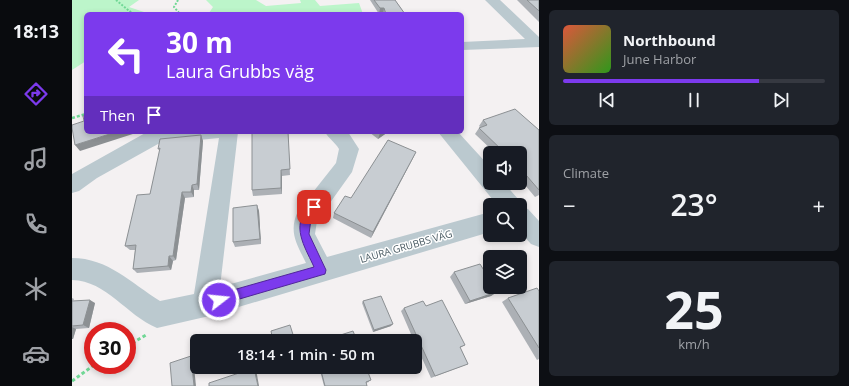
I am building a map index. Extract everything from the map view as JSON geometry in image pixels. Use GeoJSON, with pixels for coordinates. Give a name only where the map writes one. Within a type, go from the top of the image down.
{"type":"FeatureCollection","features":[{"type":"Feature","properties":{"kind":"street"},"geometry":{"type":"LineString","coordinates":[[492,0],[538,43]]}},
{"type":"Feature","properties":{"kind":"street"},"geometry":{"type":"LineString","coordinates":[[464,46],[538,43]]}},
{"type":"Feature","properties":{"kind":"street"},"geometry":{"type":"LineString","coordinates":[[72,185],[90,172],[154,137],[191,134]]}},
{"type":"Feature","properties":{"kind":"street"},"geometry":{"type":"LineString","coordinates":[[205,304],[229,134]]}},
{"type":"Feature","properties":{"kind":"street"},"geometry":{"type":"LineString","coordinates":[[321,270],[304,234],[306,218],[345,166],[348,149],[338,134]]}},
{"type":"Feature","properties":{"kind":"street"},"geometry":{"type":"LineString","coordinates":[[449,134],[483,173]]}},
{"type":"Feature","properties":{"kind":"street"},"geometry":{"type":"LineString","coordinates":[[498,190],[504,198]]}},
{"type":"Feature","properties":{"kind":"street","name":"LAURA GRUBBS VÄG"},"geometry":{"type":"LineString","coordinates":[[72,269],[80,268],[104,276],[157,315],[205,304],[483,224]]}},
{"type":"Feature","properties":{"kind":"street"},"geometry":{"type":"LineString","coordinates":[[527,224],[539,237]]}},
{"type":"Feature","properties":{"kind":"path"},"geometry":{"type":"LineString","coordinates":[[116,0],[131,12]]}},
{"type":"Feature","properties":{"kind":"path"},"geometry":{"type":"LineString","coordinates":[[178,0],[174,7],[178,12]]}},
{"type":"Feature","properties":{"kind":"path"},"geometry":{"type":"LineString","coordinates":[[72,118],[84,115]]}},
{"type":"Feature","properties":{"kind":"path"},"geometry":{"type":"LineString","coordinates":[[72,380],[84,372]]}},
{"type":"Feature","properties":{"kind":"green space"},"geometry":{"type":"Polygon","coordinates":[[[72,0],[139,0],[129,7],[144,12],[84,12],[84,62],[72,70],[72,0]]]}},
{"type":"Feature","properties":{"kind":"green space"},"geometry":{"type":"Polygon","coordinates":[[[206,0],[256,0],[266,6],[301,3],[300,0],[315,0],[320,6],[359,3],[362,12],[210,12],[213,7],[206,0]]]}},
{"type":"Feature","properties":{"kind":"building"},"geometry":{"type":"Polygon","coordinates":[[[374,0],[395,0],[404,12],[385,12],[384,8],[380,8],[374,0]]]}},
{"type":"Feature","properties":{"kind":"building"},"geometry":{"type":"Polygon","coordinates":[[[527,0],[539,0],[539,11],[527,0]]]}},
{"type":"Feature","properties":{"kind":"building"},"geometry":{"type":"Polygon","coordinates":[[[515,109],[539,130],[539,190],[527,176],[527,146],[498,146],[479,128],[487,125],[483,120],[515,109]]]}},
{"type":"Feature","properties":{"kind":"building"},"geometry":{"type":"Polygon","coordinates":[[[84,121],[84,134],[110,134],[75,145],[72,125],[84,121]]]}},
{"type":"Feature","properties":{"kind":"building"},"geometry":{"type":"Polygon","coordinates":[[[252,134],[288,134],[290,169],[281,170],[281,188],[252,190],[252,134]]]}},
{"type":"Feature","properties":{"kind":"building"},"geometry":{"type":"Polygon","coordinates":[[[201,135],[197,184],[192,185],[191,192],[182,192],[173,256],[169,256],[168,266],[133,269],[136,245],[125,246],[137,195],[150,194],[160,148],[158,149],[160,139],[201,135]]]}},
{"type":"Feature","properties":{"kind":"building"},"geometry":{"type":"Polygon","coordinates":[[[388,140],[416,152],[373,232],[334,213],[345,196],[351,198],[388,140]]]}},
{"type":"Feature","properties":{"kind":"building"},"geometry":{"type":"Polygon","coordinates":[[[257,205],[260,239],[233,242],[233,208],[257,205]]]}},
{"type":"Feature","properties":{"kind":"building"},"geometry":{"type":"Polygon","coordinates":[[[480,264],[483,269],[483,294],[491,294],[470,301],[454,272],[480,264]]]}},
{"type":"Feature","properties":{"kind":"building"},"geometry":{"type":"Polygon","coordinates":[[[537,288],[539,291],[539,348],[508,298],[520,294],[527,294],[527,291],[537,288]]]}},
{"type":"Feature","properties":{"kind":"building"},"geometry":{"type":"Polygon","coordinates":[[[381,296],[393,324],[374,330],[363,301],[381,296]]]}},
{"type":"Feature","properties":{"kind":"building"},"geometry":{"type":"Polygon","coordinates":[[[90,300],[83,325],[72,326],[72,301],[90,300]]]}},
{"type":"Feature","properties":{"kind":"building"},"geometry":{"type":"Polygon","coordinates":[[[442,300],[465,345],[460,347],[468,364],[435,376],[422,347],[422,334],[416,334],[404,308],[423,301],[426,306],[442,300]]]}},
{"type":"Feature","properties":{"kind":"building"},"geometry":{"type":"Polygon","coordinates":[[[290,325],[293,334],[272,334],[271,331],[290,325]]]}},
{"type":"Feature","properties":{"kind":"building"},"geometry":{"type":"Polygon","coordinates":[[[353,331],[354,334],[344,334],[353,331]]]}},
{"type":"Feature","properties":{"kind":"building"},"geometry":{"type":"Polygon","coordinates":[[[190,356],[190,374],[193,374],[194,386],[172,386],[170,363],[190,356]]]}},
{"type":"Feature","properties":{"kind":"building"},"geometry":{"type":"Polygon","coordinates":[[[236,374],[255,374],[258,386],[209,386],[209,383],[236,374]]]}},
{"type":"Feature","properties":{"kind":"building"},"geometry":{"type":"Polygon","coordinates":[[[322,374],[369,374],[371,380],[366,382],[367,386],[325,386],[322,374]]]}},
{"type":"Feature","properties":{"kind":"route"},"geometry":{"type":"LineString","coordinates":[[219,300],[321,270],[304,234],[306,218],[314,207]]}}]}
